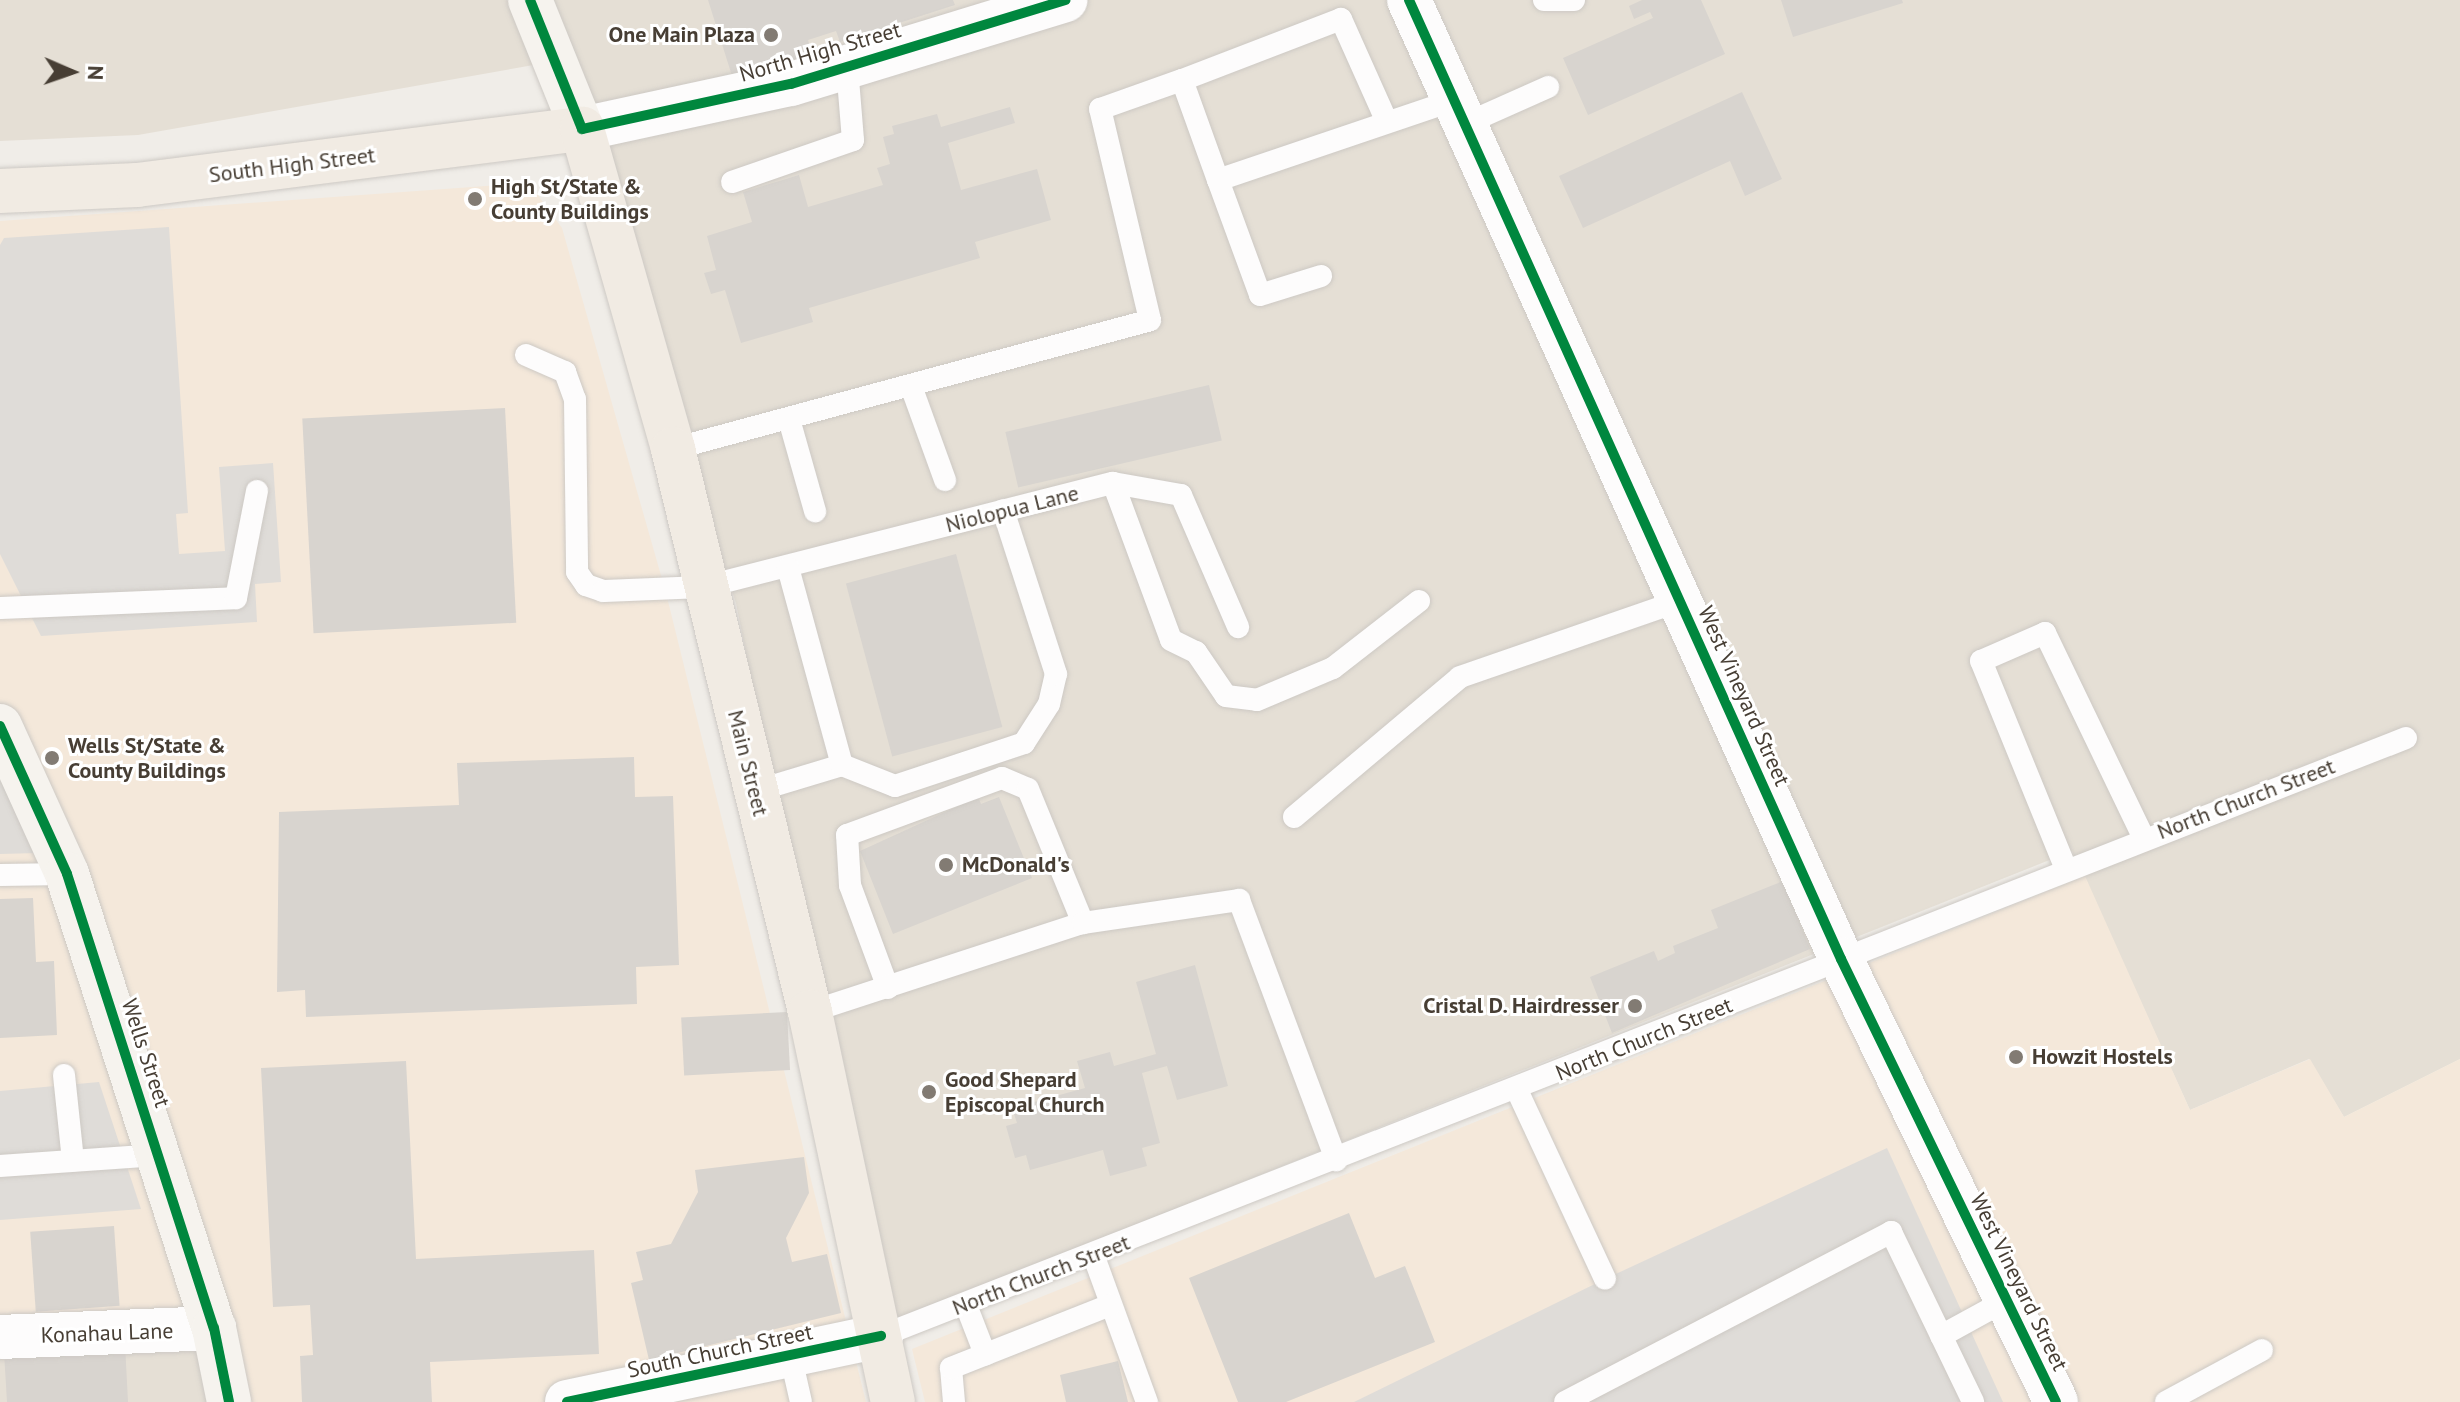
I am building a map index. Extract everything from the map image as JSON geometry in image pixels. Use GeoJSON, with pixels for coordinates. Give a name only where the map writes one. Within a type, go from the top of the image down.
{"type":"FeatureCollection","features":[{"type":"Feature","properties":{"kind":"main road","name":"South High Street"},"geometry":{"type":"LineString","coordinates":[[0,191],[137,185],[582,129]]}},
{"type":"Feature","properties":{"kind":"main road","name":"Main Street"},"geometry":{"type":"LineString","coordinates":[[582,129],[673,449],[704,587],[810,1012],[893,1402]]}},
{"type":"Feature","properties":{"kind":"street"},"geometry":{"type":"LineString","coordinates":[[530,0],[582,129]]}},
{"type":"Feature","properties":{"kind":"street","name":"North High Street"},"geometry":{"type":"LineString","coordinates":[[582,129],[847,67],[1065,0]]}},
{"type":"Feature","properties":{"kind":"street","name":"West Vineyard Street"},"geometry":{"type":"LineString","coordinates":[[1419,3],[1460,112],[1841,959],[2056,1402]]}},
{"type":"Feature","properties":{"kind":"street","name":"Wells Street"},"geometry":{"type":"LineString","coordinates":[[0,726],[13,780],[67,874],[214,1328],[229,1402]]}},
{"type":"Feature","properties":{"kind":"street","name":"Konahau Lane"},"geometry":{"type":"LineString","coordinates":[[0,1337],[214,1328]]}},
{"type":"Feature","properties":{"kind":"street","name":"South Church Street"},"geometry":{"type":"LineString","coordinates":[[573,1401],[685,1391],[791,1358],[881,1336]]}},
{"type":"Feature","properties":{"kind":"lane"},"geometry":{"type":"LineString","coordinates":[[1544,0],[1574,0]]}},
{"type":"Feature","properties":{"kind":"lane"},"geometry":{"type":"LineString","coordinates":[[673,449],[1150,320],[1100,109],[1341,19],[1387,122]]}},
{"type":"Feature","properties":{"kind":"lane"},"geometry":{"type":"LineString","coordinates":[[732,182],[853,140],[847,67]]}},
{"type":"Feature","properties":{"kind":"lane"},"geometry":{"type":"LineString","coordinates":[[1182,80],[1260,295],[1321,276]]}},
{"type":"Feature","properties":{"kind":"lane"},"geometry":{"type":"LineString","coordinates":[[1218,180],[1387,122],[1460,112],[1548,87]]}},
{"type":"Feature","properties":{"kind":"lane","name":"Niolopua Lane"},"geometry":{"type":"LineString","coordinates":[[526,355],[565,372],[575,399],[577,572],[586,585],[603,591],[704,587],[1113,483],[1181,495],[1238,627]]}},
{"type":"Feature","properties":{"kind":"lane"},"geometry":{"type":"LineString","coordinates":[[911,386],[945,480]]}},
{"type":"Feature","properties":{"kind":"lane"},"geometry":{"type":"LineString","coordinates":[[789,419],[815,511]]}},
{"type":"Feature","properties":{"kind":"lane"},"geometry":{"type":"LineString","coordinates":[[1113,483],[1171,640],[1196,652],[1226,696],[1257,700],[1333,668],[1419,601]]}},
{"type":"Feature","properties":{"kind":"lane"},"geometry":{"type":"LineString","coordinates":[[0,608],[236,598],[257,491]]}},
{"type":"Feature","properties":{"kind":"lane"},"geometry":{"type":"LineString","coordinates":[[756,791],[842,765],[895,786],[1024,743],[1049,704],[1056,674],[1003,510]]}},
{"type":"Feature","properties":{"kind":"lane"},"geometry":{"type":"LineString","coordinates":[[788,568],[842,765]]}},
{"type":"Feature","properties":{"kind":"lane"},"geometry":{"type":"LineString","coordinates":[[1294,817],[1460,677],[1680,601]]}},
{"type":"Feature","properties":{"kind":"lane"},"geometry":{"type":"LineString","coordinates":[[2066,869],[1981,661],[2045,633],[2144,839]]}},
{"type":"Feature","properties":{"kind":"lane","name":"North Church Street"},"geometry":{"type":"LineString","coordinates":[[881,1336],[1517,1090],[2066,869],[2406,738]]}},
{"type":"Feature","properties":{"kind":"lane"},"geometry":{"type":"LineString","coordinates":[[888,988],[850,885],[847,835],[1002,778],[1028,789],[1083,923]]}},
{"type":"Feature","properties":{"kind":"lane"},"geometry":{"type":"LineString","coordinates":[[0,875],[67,874]]}},
{"type":"Feature","properties":{"kind":"lane"},"geometry":{"type":"LineString","coordinates":[[810,1012],[1083,923],[1239,900],[1336,1160]]}},
{"type":"Feature","properties":{"kind":"lane"},"geometry":{"type":"LineString","coordinates":[[64,1075],[73,1161]]}},
{"type":"Feature","properties":{"kind":"lane"},"geometry":{"type":"LineString","coordinates":[[1517,1090],[1605,1279]]}},
{"type":"Feature","properties":{"kind":"lane"},"geometry":{"type":"LineString","coordinates":[[0,1166],[158,1155]]}},
{"type":"Feature","properties":{"kind":"lane"},"geometry":{"type":"LineString","coordinates":[[1565,1402],[1891,1232],[1973,1402]]}},
{"type":"Feature","properties":{"kind":"lane"},"geometry":{"type":"LineString","coordinates":[[1093,1254],[1147,1402]]}},
{"type":"Feature","properties":{"kind":"lane"},"geometry":{"type":"LineString","coordinates":[[1941,1336],[2005,1301]]}},
{"type":"Feature","properties":{"kind":"lane"},"geometry":{"type":"LineString","coordinates":[[966,1305],[985,1354]]}},
{"type":"Feature","properties":{"kind":"lane"},"geometry":{"type":"LineString","coordinates":[[954,1402],[951,1368],[1110,1305]]}},
{"type":"Feature","properties":{"kind":"lane"},"geometry":{"type":"LineString","coordinates":[[2166,1402],[2262,1350]]}},
{"type":"Feature","properties":{"kind":"lane"},"geometry":{"type":"LineString","coordinates":[[791,1358],[801,1402]]}},
{"type":"Feature","properties":{"kind":"shaded area"},"geometry":{"type":"Polygon","coordinates":[[[0,0],[2460,0],[2460,1059],[2344,1117],[2309,1059],[2190,1110],[2072,851],[879,1327],[736,603],[562,60],[138,135],[0,141],[0,0]]]}},
{"type":"Feature","properties":{"kind":"shaded area"},"geometry":{"type":"Polygon","coordinates":[[[529,183],[562,228],[666,593],[866,1402],[229,1402],[214,1328],[0,1337],[0,221],[529,183]]]}},
{"type":"Feature","properties":{"kind":"shaded area"},"geometry":{"type":"Polygon","coordinates":[[[169,227],[188,513],[176,514],[179,554],[225,551],[219,467],[273,463],[281,582],[255,584],[257,622],[41,636],[0,554],[0,245],[4,238],[169,227]]]}},
{"type":"Feature","properties":{"kind":"shaded area"},"geometry":{"type":"Polygon","coordinates":[[[0,769],[38,853],[0,854],[0,769]]]}},
{"type":"Feature","properties":{"kind":"shaded area"},"geometry":{"type":"Polygon","coordinates":[[[2085,876],[2190,1110],[2310,1059],[2344,1117],[2460,1059],[2460,1402],[925,1402],[912,1349],[2085,876]]]}},
{"type":"Feature","properties":{"kind":"shaded area"},"geometry":{"type":"Polygon","coordinates":[[[99,1082],[141,1209],[0,1220],[0,1091],[99,1082]]]}},
{"type":"Feature","properties":{"kind":"shaded area"},"geometry":{"type":"Polygon","coordinates":[[[1887,1148],[2003,1402],[1354,1402],[1605,1279],[1887,1148]]]}},
{"type":"Feature","properties":{"kind":"shaded area"},"geometry":{"type":"Polygon","coordinates":[[[214,1328],[229,1402],[0,1402],[0,1337],[214,1328]]]}},
{"type":"Feature","properties":{"kind":"building","name":"One Main Plaza"},"geometry":{"type":"Polygon","coordinates":[[[708,0],[953,0],[955,5],[840,42],[836,31],[808,40],[812,54],[733,79],[708,0]]]}},
{"type":"Feature","properties":{"kind":"building"},"geometry":{"type":"Polygon","coordinates":[[[1642,0],[1701,0],[1725,54],[1588,115],[1563,58],[1653,18],[1650,12],[1634,19],[1629,6],[1642,0]]]}},
{"type":"Feature","properties":{"kind":"building"},"geometry":{"type":"Polygon","coordinates":[[[1781,0],[1902,0],[1903,3],[1793,37],[1781,0]]]}},
{"type":"Feature","properties":{"kind":"building"},"geometry":{"type":"Polygon","coordinates":[[[1742,92],[1782,179],[1745,196],[1730,161],[1583,228],[1559,176],[1742,92]]]}},
{"type":"Feature","properties":{"kind":"building"},"geometry":{"type":"Polygon","coordinates":[[[1010,107],[1015,123],[948,143],[961,190],[1037,169],[1051,220],[975,242],[980,258],[809,308],[813,322],[741,343],[725,290],[711,294],[704,273],[716,270],[707,236],[752,222],[743,192],[799,175],[808,207],[883,185],[877,168],[890,164],[883,137],[894,134],[892,126],[937,114],[941,127],[1010,107]]]}},
{"type":"Feature","properties":{"kind":"building"},"geometry":{"type":"Polygon","coordinates":[[[1209,385],[1222,441],[1018,488],[1005,432],[1209,385]]]}},
{"type":"Feature","properties":{"kind":"building"},"geometry":{"type":"Polygon","coordinates":[[[505,408],[516,623],[314,633],[302,419],[505,408]]]}},
{"type":"Feature","properties":{"kind":"building"},"geometry":{"type":"Polygon","coordinates":[[[956,554],[1002,727],[892,756],[846,584],[956,554]]]}},
{"type":"Feature","properties":{"kind":"building"},"geometry":{"type":"Polygon","coordinates":[[[634,757],[635,797],[673,796],[679,965],[636,967],[637,1004],[306,1017],[305,990],[277,992],[279,812],[459,805],[457,763],[634,757]]]}},
{"type":"Feature","properties":{"kind":"building","name":"McDonald's"},"geometry":{"type":"Polygon","coordinates":[[[978,797],[981,804],[999,797],[1032,878],[893,934],[860,851],[978,797]]]}},
{"type":"Feature","properties":{"kind":"building"},"geometry":{"type":"Polygon","coordinates":[[[1783,881],[1810,949],[1612,1033],[1590,977],[1654,951],[1658,961],[1675,953],[1673,946],[1718,928],[1711,910],[1783,881]]]}},
{"type":"Feature","properties":{"kind":"building"},"geometry":{"type":"Polygon","coordinates":[[[33,898],[36,962],[54,961],[57,1035],[0,1038],[0,899],[33,898]]]}},
{"type":"Feature","properties":{"kind":"building"},"geometry":{"type":"Polygon","coordinates":[[[1195,965],[1228,1086],[1177,1100],[1167,1066],[1142,1073],[1160,1143],[1142,1148],[1147,1166],[1110,1176],[1103,1150],[1030,1170],[1026,1155],[1015,1158],[1006,1126],[1017,1123],[1012,1108],[1085,1088],[1077,1061],[1110,1052],[1114,1066],[1156,1054],[1136,982],[1195,965]]]}},
{"type":"Feature","properties":{"kind":"building"},"geometry":{"type":"Polygon","coordinates":[[[787,1012],[790,1070],[684,1075],[681,1018],[787,1012]]]}},
{"type":"Feature","properties":{"kind":"building"},"geometry":{"type":"Polygon","coordinates":[[[406,1061],[416,1259],[594,1250],[599,1354],[430,1362],[432,1402],[302,1402],[300,1356],[313,1355],[310,1305],[273,1307],[261,1068],[406,1061]]]}},
{"type":"Feature","properties":{"kind":"building"},"geometry":{"type":"Polygon","coordinates":[[[804,1157],[809,1193],[786,1238],[792,1262],[827,1254],[841,1313],[649,1360],[631,1283],[643,1280],[636,1252],[671,1244],[698,1192],[695,1170],[804,1157]]]}},
{"type":"Feature","properties":{"kind":"building"},"geometry":{"type":"Polygon","coordinates":[[[1349,1213],[1375,1278],[1405,1266],[1435,1342],[1286,1402],[1238,1402],[1189,1278],[1349,1213]]]}},
{"type":"Feature","properties":{"kind":"building"},"geometry":{"type":"Polygon","coordinates":[[[114,1226],[120,1306],[36,1312],[30,1232],[114,1226]]]}},
{"type":"Feature","properties":{"kind":"building"},"geometry":{"type":"Polygon","coordinates":[[[125,1344],[128,1402],[7,1402],[4,1352],[125,1344]]]}},
{"type":"Feature","properties":{"kind":"building"},"geometry":{"type":"Polygon","coordinates":[[[1118,1361],[1128,1402],[1066,1402],[1060,1375],[1118,1361]]]}},
{"type":"Feature","properties":{"kind":"cycle path"},"geometry":{"type":"LineString","coordinates":[[530,0],[582,129],[791,84],[1065,0]]}},
{"type":"Feature","properties":{"kind":"cycle path"},"geometry":{"type":"LineString","coordinates":[[1409,0],[1841,959],[2056,1402]]}},
{"type":"Feature","properties":{"kind":"cycle path"},"geometry":{"type":"LineString","coordinates":[[0,726],[67,874],[214,1328],[229,1402]]}},
{"type":"Feature","properties":{"kind":"cycle path"},"geometry":{"type":"LineString","coordinates":[[567,1402],[881,1336]]}},
{"type":"Feature","properties":{"kind":"place","name":"One Main Plaza"},"geometry":{"type":"Point","coordinates":[771,35]}},
{"type":"Feature","properties":{"kind":"place","name":"High St/State & County Buildings"},"geometry":{"type":"Point","coordinates":[475,199]}},
{"type":"Feature","properties":{"kind":"place","name":"Wells St/State & County Buildings"},"geometry":{"type":"Point","coordinates":[52,758]}},
{"type":"Feature","properties":{"kind":"place","name":"McDonald's"},"geometry":{"type":"Point","coordinates":[946,865]}},
{"type":"Feature","properties":{"kind":"place","name":"Cristal D. Hairdresser"},"geometry":{"type":"Point","coordinates":[1635,1006]}},
{"type":"Feature","properties":{"kind":"place","name":"Howzit Hostels"},"geometry":{"type":"Point","coordinates":[2016,1057]}},
{"type":"Feature","properties":{"kind":"place","name":"Good Shepard Episcopal Church"},"geometry":{"type":"Point","coordinates":[929,1092]}}]}
